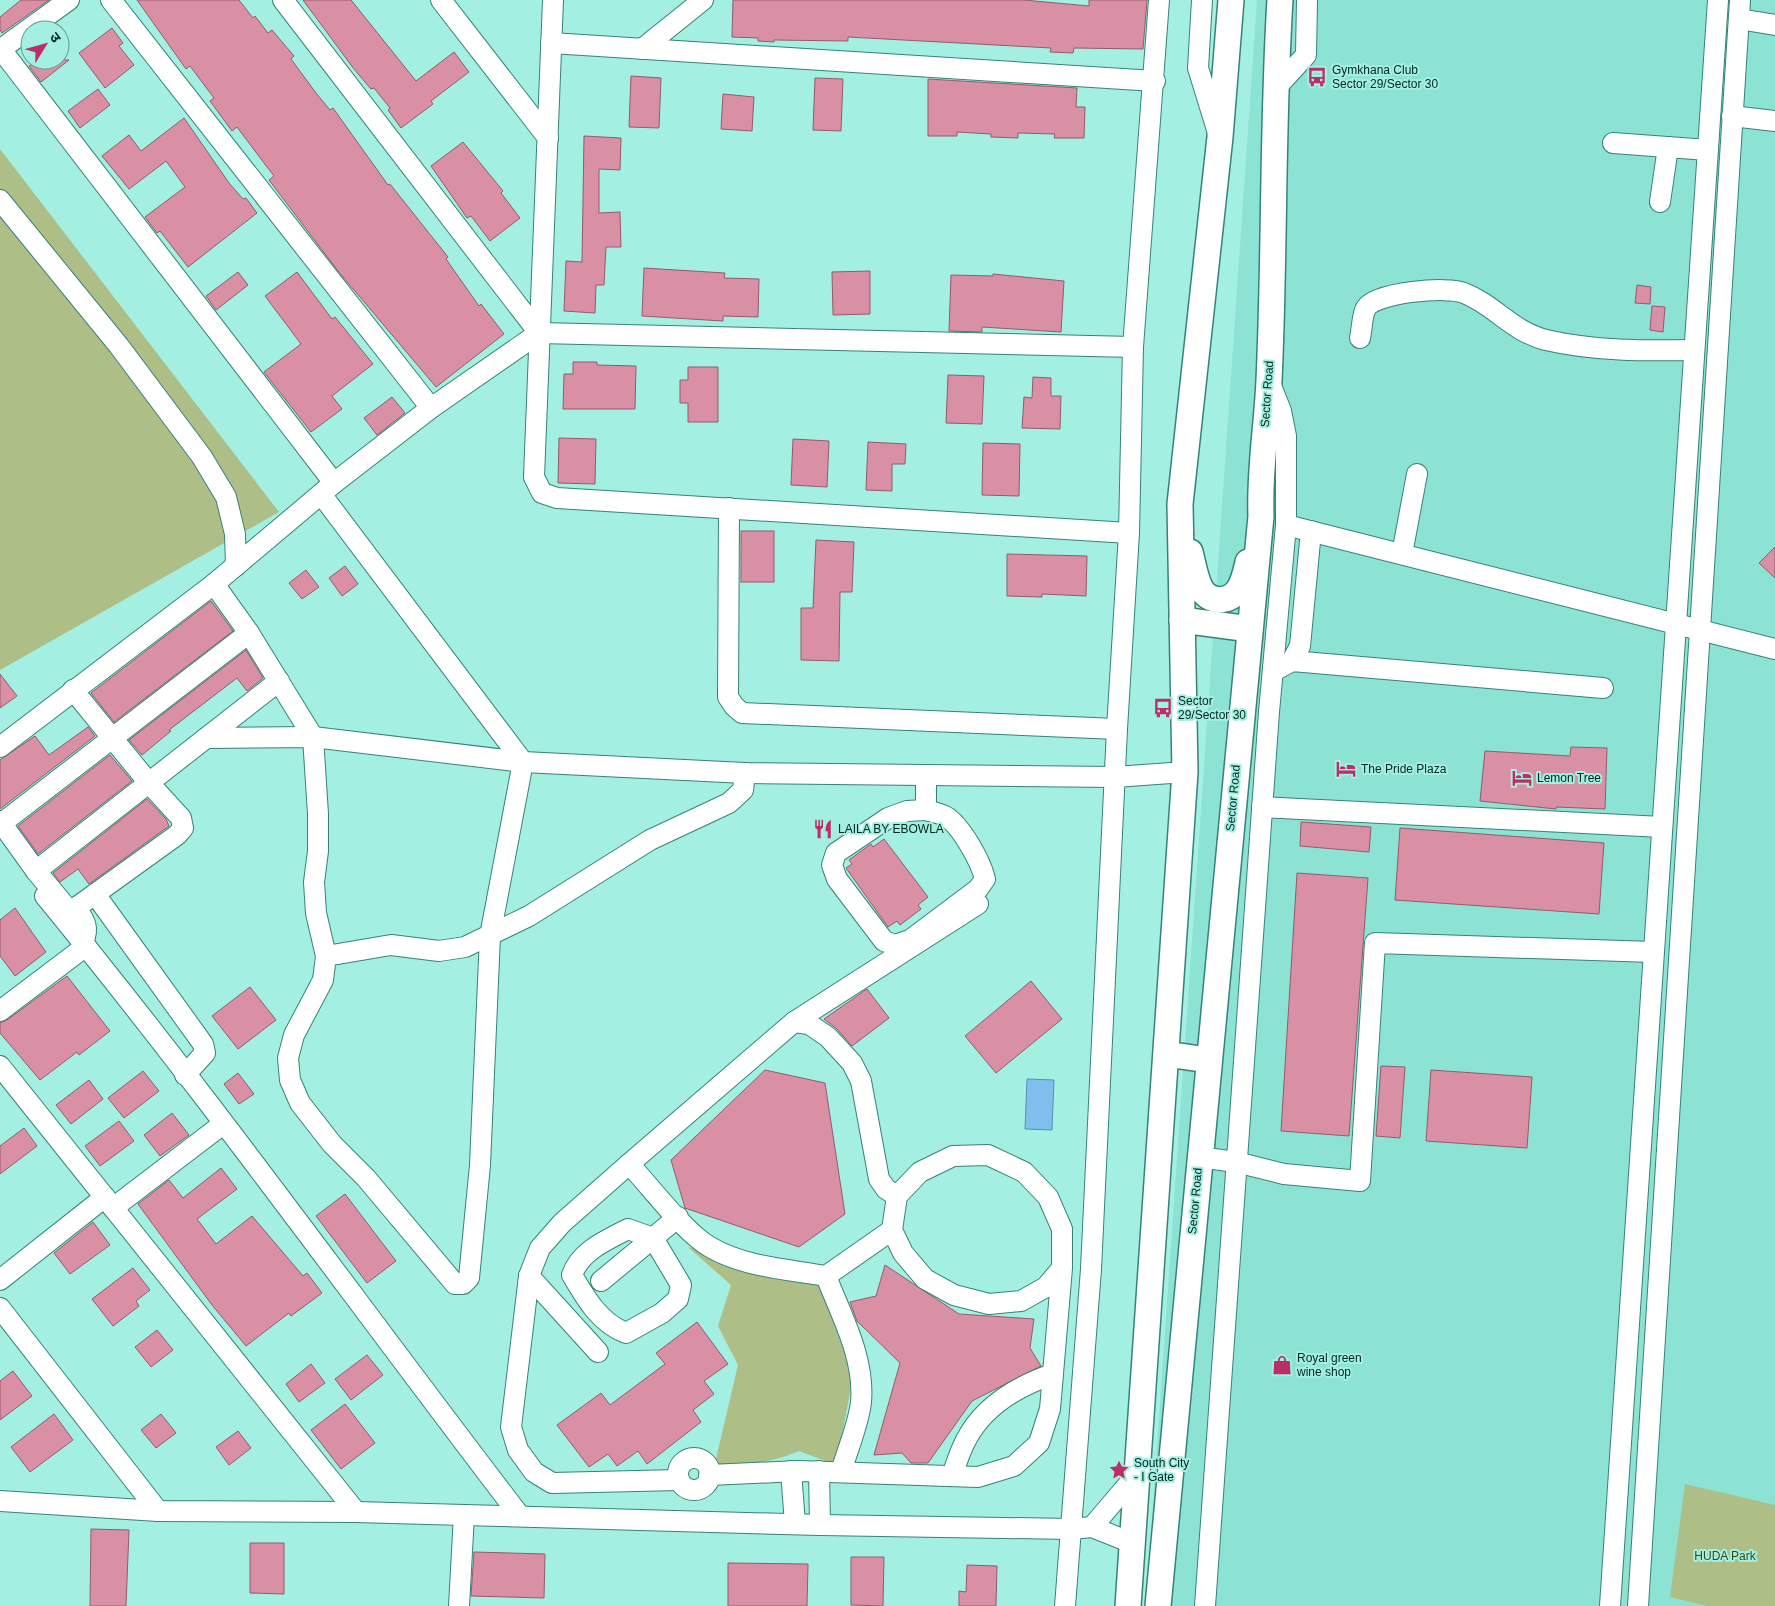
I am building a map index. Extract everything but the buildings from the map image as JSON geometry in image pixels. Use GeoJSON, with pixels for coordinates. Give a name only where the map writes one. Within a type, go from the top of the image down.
{"type":"FeatureCollection","features":[{"type":"Feature","properties":{"kind":"main road"},"geometry":{"type":"LineString","coordinates":[[1128,1606],[1185,772],[1180,504],[1220,137],[1231,0]]}},
{"type":"Feature","properties":{"kind":"main road","name":"Sector Road"},"geometry":{"type":"LineString","coordinates":[[1158,1606],[1208,1060],[1261,516],[1260,490],[1269,381],[1274,90],[1280,0]]}},
{"type":"Feature","properties":{"kind":"main road"},"geometry":{"type":"LineString","coordinates":[[1180,504],[1191,559],[1200,587],[1206,595],[1216,600],[1225,599],[1240,588],[1261,516]]}},
{"type":"Feature","properties":{"kind":"main road"},"geometry":{"type":"LineString","coordinates":[[1182,620],[1250,629]]}},
{"type":"Feature","properties":{"kind":"main road"},"geometry":{"type":"LineString","coordinates":[[1166,1054],[1208,1060]]}},
{"type":"Feature","properties":{"kind":"main road"},"geometry":{"type":"LineString","coordinates":[[1163,1090],[1206,1092]]}},
{"type":"Feature","properties":{"kind":"street"},"geometry":{"type":"LineString","coordinates":[[69,0],[1,49],[327,489],[523,762],[490,936],[480,1165],[469,1278],[463,1284],[455,1284],[449,1279],[366,1178],[332,1144],[300,1103],[290,1080],[288,1058],[294,1035],[323,980],[326,956],[316,913],[315,897],[318,814],[313,737],[249,633],[214,584]]}},
{"type":"Feature","properties":{"kind":"street"},"geometry":{"type":"LineString","coordinates":[[111,0],[430,408]]}},
{"type":"Feature","properties":{"kind":"street"},"geometry":{"type":"LineString","coordinates":[[283,0],[539,333]]}},
{"type":"Feature","properties":{"kind":"street"},"geometry":{"type":"LineString","coordinates":[[441,0],[548,138]]}},
{"type":"Feature","properties":{"kind":"street"},"geometry":{"type":"LineString","coordinates":[[553,0],[534,477],[542,493],[556,498],[1129,533]]}},
{"type":"Feature","properties":{"kind":"street"},"geometry":{"type":"LineString","coordinates":[[642,49],[703,0]]}},
{"type":"Feature","properties":{"kind":"street"},"geometry":{"type":"LineString","coordinates":[[1065,1606],[1091,1269],[1117,729],[1129,533],[1133,347],[1159,0]]}},
{"type":"Feature","properties":{"kind":"street"},"geometry":{"type":"LineString","coordinates":[[1202,0],[1198,68],[1220,137]]}},
{"type":"Feature","properties":{"kind":"street"},"geometry":{"type":"LineString","coordinates":[[1274,90],[1306,55],[1307,0]]}},
{"type":"Feature","properties":{"kind":"street"},"geometry":{"type":"LineString","coordinates":[[1610,1606],[1718,0]]}},
{"type":"Feature","properties":{"kind":"street"},"geometry":{"type":"LineString","coordinates":[[1638,1606],[1698,630],[1739,10],[1775,25]]}},
{"type":"Feature","properties":{"kind":"street"},"geometry":{"type":"LineString","coordinates":[[551,43],[1154,81]]}},
{"type":"Feature","properties":{"kind":"street"},"geometry":{"type":"LineString","coordinates":[[1732,116],[1775,121]]}},
{"type":"Feature","properties":{"kind":"street"},"geometry":{"type":"LineString","coordinates":[[1613,143],[1708,150]]}},
{"type":"Feature","properties":{"kind":"street"},"geometry":{"type":"LineString","coordinates":[[1660,202],[1668,147]]}},
{"type":"Feature","properties":{"kind":"street"},"geometry":{"type":"LineString","coordinates":[[0,200],[119,346],[202,457],[226,497],[235,534],[236,566]]}},
{"type":"Feature","properties":{"kind":"street"},"geometry":{"type":"LineString","coordinates":[[1360,338],[1366,309],[1373,301],[1413,292],[1442,291],[1462,292],[1480,300],[1520,331],[1545,340],[1636,351],[1693,350]]}},
{"type":"Feature","properties":{"kind":"street"},"geometry":{"type":"LineString","coordinates":[[0,747],[214,584],[327,489],[430,408],[539,333],[1133,347]]}},
{"type":"Feature","properties":{"kind":"street"},"geometry":{"type":"LineString","coordinates":[[1205,1606],[1269,712],[1286,524],[1286,436],[1281,411],[1269,381]]}},
{"type":"Feature","properties":{"kind":"street"},"geometry":{"type":"LineString","coordinates":[[1402,554],[1417,474]]}},
{"type":"Feature","properties":{"kind":"street"},"geometry":{"type":"LineString","coordinates":[[729,508],[728,697],[742,713],[1117,729]]}},
{"type":"Feature","properties":{"kind":"street"},"geometry":{"type":"LineString","coordinates":[[1286,524],[1775,649]]}},
{"type":"Feature","properties":{"kind":"street"},"geometry":{"type":"LineString","coordinates":[[1274,671],[1292,661],[1300,646],[1311,531]]}},
{"type":"Feature","properties":{"kind":"street"},"geometry":{"type":"LineString","coordinates":[[73,690],[113,739],[149,783],[181,818],[183,828],[177,836],[70,912],[36,871],[1,822],[113,739],[249,633]]}},
{"type":"Feature","properties":{"kind":"street"},"geometry":{"type":"LineString","coordinates":[[1292,661],[1603,688]]}},
{"type":"Feature","properties":{"kind":"street"},"geometry":{"type":"LineString","coordinates":[[36,871],[280,681]]}},
{"type":"Feature","properties":{"kind":"street"},"geometry":{"type":"LineString","coordinates":[[1234,785],[1269,712]]}},
{"type":"Feature","properties":{"kind":"street"},"geometry":{"type":"LineString","coordinates":[[206,738],[313,737],[523,762],[745,773],[1115,777],[1185,772]]}},
{"type":"Feature","properties":{"kind":"street"},"geometry":{"type":"LineString","coordinates":[[326,956],[391,945],[439,951],[465,947],[529,916],[650,840],[729,803],[743,790],[745,773]]}},
{"type":"Feature","properties":{"kind":"street"},"geometry":{"type":"LineString","coordinates":[[926,775],[926,810]]}},
{"type":"Feature","properties":{"kind":"street"},"geometry":{"type":"LineString","coordinates":[[1262,807],[1662,827]]}},
{"type":"Feature","properties":{"kind":"street"},"geometry":{"type":"LineString","coordinates":[[926,810],[946,817],[959,830],[982,868],[985,879],[978,889],[910,940],[894,945],[884,941],[837,878],[832,865],[836,853],[888,818],[907,811],[926,810]]}},
{"type":"Feature","properties":{"kind":"street"},"geometry":{"type":"LineString","coordinates":[[95,894],[203,1044],[205,1053],[203,1058],[185,1075]]}},
{"type":"Feature","properties":{"kind":"street"},"geometry":{"type":"LineString","coordinates":[[45,896],[85,944],[223,1124],[520,1516]]}},
{"type":"Feature","properties":{"kind":"street"},"geometry":{"type":"LineString","coordinates":[[978,904],[794,1022],[562,1223],[540,1248],[529,1276],[511,1427],[518,1450],[534,1472],[552,1483],[680,1480],[686,1488],[697,1489],[705,1484],[709,1475],[792,1471],[978,1477],[1014,1466],[1039,1442],[1050,1409],[1062,1268],[1062,1229],[1048,1197],[1024,1172],[988,1156],[953,1156],[920,1172],[897,1196],[892,1230],[903,1254],[925,1280],[954,1295],[989,1304],[1021,1301],[1046,1287],[1062,1268]]}},
{"type":"Feature","properties":{"kind":"street"},"geometry":{"type":"LineString","coordinates":[[0,1011],[85,944],[88,932],[87,924],[76,907]]}},
{"type":"Feature","properties":{"kind":"street"},"geometry":{"type":"LineString","coordinates":[[1199,1157],[1236,1162],[1284,1174],[1360,1181],[1374,943],[1654,952]]}},
{"type":"Feature","properties":{"kind":"street"},"geometry":{"type":"LineString","coordinates":[[794,1022],[809,1024],[822,1033],[852,1063],[860,1081],[879,1179],[886,1190],[897,1196]]}},
{"type":"Feature","properties":{"kind":"street"},"geometry":{"type":"LineString","coordinates":[[1648,1036],[1673,1039]]}},
{"type":"Feature","properties":{"kind":"street"},"geometry":{"type":"LineString","coordinates":[[0,1066],[356,1512]]}},
{"type":"Feature","properties":{"kind":"street"},"geometry":{"type":"LineString","coordinates":[[0,1280],[223,1124]]}},
{"type":"Feature","properties":{"kind":"street"},"geometry":{"type":"LineString","coordinates":[[629,1164],[678,1217],[709,1246],[740,1261],[826,1276],[892,1230]]}},
{"type":"Feature","properties":{"kind":"street"},"geometry":{"type":"LineString","coordinates":[[601,1281],[678,1217]]}},
{"type":"Feature","properties":{"kind":"street"},"geometry":{"type":"LineString","coordinates":[[628,1229],[653,1238],[681,1285],[678,1299],[662,1314],[626,1333],[612,1328],[589,1304],[572,1275],[575,1266],[598,1244],[628,1229]]}},
{"type":"Feature","properties":{"kind":"street"},"geometry":{"type":"LineString","coordinates":[[529,1276],[598,1352]]}},
{"type":"Feature","properties":{"kind":"street"},"geometry":{"type":"LineString","coordinates":[[826,1276],[851,1338],[860,1370],[861,1402],[841,1472]]}},
{"type":"Feature","properties":{"kind":"street"},"geometry":{"type":"LineString","coordinates":[[0,1308],[158,1511]]}},
{"type":"Feature","properties":{"kind":"street"},"geometry":{"type":"LineString","coordinates":[[952,1476],[966,1440],[981,1420],[1004,1396],[1027,1383],[1053,1374]]}},
{"type":"Feature","properties":{"kind":"street"},"geometry":{"type":"LineString","coordinates":[[792,1471],[795,1524]]}},
{"type":"Feature","properties":{"kind":"street"},"geometry":{"type":"LineString","coordinates":[[819,1472],[820,1525]]}},
{"type":"Feature","properties":{"kind":"street"},"geometry":{"type":"LineString","coordinates":[[1092,1527],[1137,1474]]}},
{"type":"Feature","properties":{"kind":"street"},"geometry":{"type":"LineString","coordinates":[[0,1501],[158,1511],[356,1512],[820,1525],[1071,1529],[1092,1527],[1132,1543]]}},
{"type":"Feature","properties":{"kind":"street"},"geometry":{"type":"LineString","coordinates":[[459,1606],[464,1515]]}},
{"type":"Feature","properties":{"kind":"shaded area"},"geometry":{"type":"Polygon","coordinates":[[[1257,0],[1775,0],[1775,1606],[1146,1606],[1257,0]]]}},
{"type":"Feature","properties":{"kind":"green space"},"geometry":{"type":"Polygon","coordinates":[[[0,149],[279,512],[0,670],[0,149]]]}},
{"type":"Feature","properties":{"kind":"green space"},"geometry":{"type":"Polygon","coordinates":[[[688,1247],[820,1286],[853,1376],[837,1462],[831,1463],[799,1451],[758,1463],[714,1467],[738,1365],[718,1326],[731,1285],[688,1247]]]}},
{"type":"Feature","properties":{"kind":"green space","name":"HUDA Park"},"geometry":{"type":"Polygon","coordinates":[[[1685,1484],[1775,1505],[1775,1606],[1707,1606],[1670,1597],[1685,1484]]]}},
{"type":"Feature","properties":{"kind":"water"},"geometry":{"type":"Polygon","coordinates":[[[1027,1079],[1054,1080],[1052,1130],[1025,1129],[1027,1079]]]}},
{"type":"Feature","properties":{"kind":"place","name":"Gymkhana Club Sector 29/Sector 30"},"geometry":{"type":"Point","coordinates":[1317,77]}},
{"type":"Feature","properties":{"kind":"place","name":"Sector 29/Sector 30"},"geometry":{"type":"Point","coordinates":[1163,708]}},
{"type":"Feature","properties":{"kind":"place","name":"The Pride Plaza"},"geometry":{"type":"Point","coordinates":[1346,769]}},
{"type":"Feature","properties":{"kind":"place","name":"Lemon Tree"},"geometry":{"type":"Point","coordinates":[1522,778]}},
{"type":"Feature","properties":{"kind":"place","name":"LAILA BY EBOWLA"},"geometry":{"type":"Point","coordinates":[823,829]}},
{"type":"Feature","properties":{"kind":"place","name":"Royal green wine shop"},"geometry":{"type":"Point","coordinates":[1282,1365]}},
{"type":"Feature","properties":{"kind":"place","name":"South City - I Gate"},"geometry":{"type":"Point","coordinates":[1119,1470]}}]}
